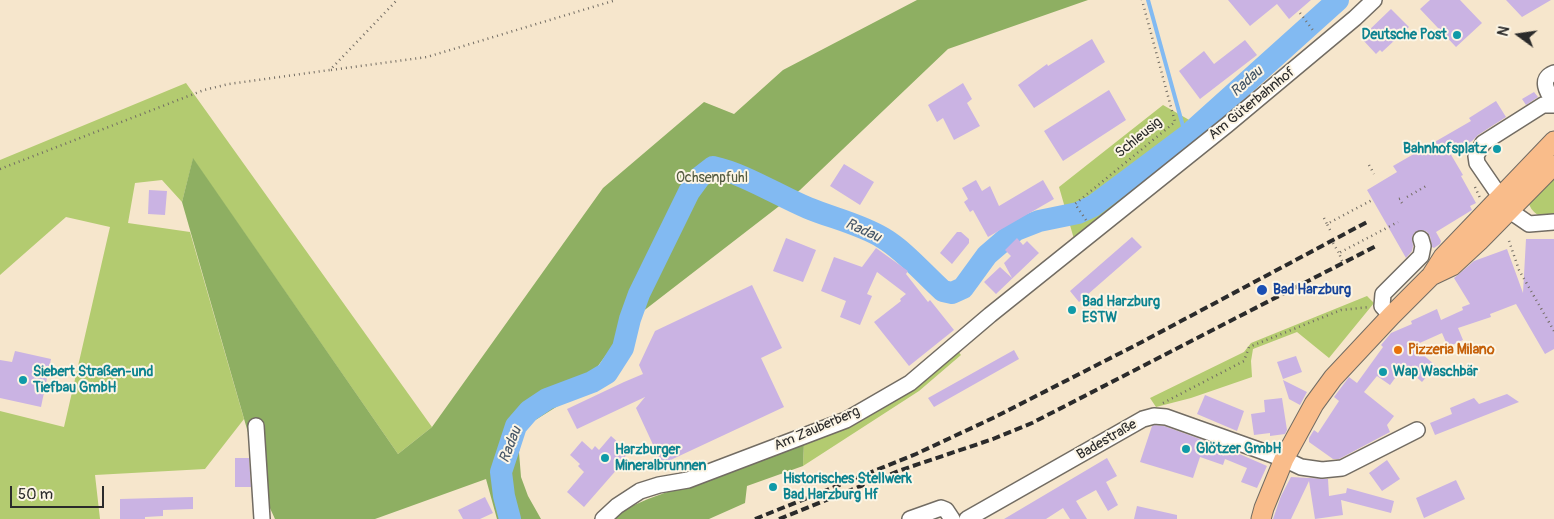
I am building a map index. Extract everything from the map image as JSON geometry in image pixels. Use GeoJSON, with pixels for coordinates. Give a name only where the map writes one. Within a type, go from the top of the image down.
{"type":"FeatureCollection","features":[{"type":"Feature","properties":{"kind":"main road"},"geometry":{"type":"LineString","coordinates":[[1261,519],[1284,459],[1314,404],[1333,378],[1386,311],[1432,276],[1452,266],[1479,241],[1504,204],[1554,141]]}},
{"type":"Feature","properties":{"kind":"main road"},"geometry":{"type":"LineString","coordinates":[[1432,276],[1442,257],[1455,244],[1554,165]]}},
{"type":"Feature","properties":{"kind":"street","name":"Am Güterbahnhof"},"geometry":{"type":"LineString","coordinates":[[1127,205],[1234,119],[1374,0]]}},
{"type":"Feature","properties":{"kind":"street"},"geometry":{"type":"LineString","coordinates":[[1554,72],[1549,74],[1545,80],[1545,88],[1554,103],[1543,105],[1483,143],[1476,156],[1477,163],[1504,204],[1529,224],[1554,222]]}},
{"type":"Feature","properties":{"kind":"street","name":"Am Zauberberg"},"geometry":{"type":"LineString","coordinates":[[604,519],[617,506],[640,491],[659,485],[688,480],[838,424],[910,383],[990,315],[1127,205]]}},
{"type":"Feature","properties":{"kind":"street"},"geometry":{"type":"LineString","coordinates":[[1386,311],[1383,294],[1421,256],[1422,246],[1420,239]]}},
{"type":"Feature","properties":{"kind":"street","name":"Badestraße"},"geometry":{"type":"LineString","coordinates":[[967,519],[1143,419],[1154,416],[1166,418],[1284,459],[1301,467],[1322,470],[1342,468],[1417,430]]}},
{"type":"Feature","properties":{"kind":"street"},"geometry":{"type":"LineString","coordinates":[[256,426],[262,519]]}},
{"type":"Feature","properties":{"kind":"street"},"geometry":{"type":"LineString","coordinates":[[910,519],[941,508],[946,510],[952,519]]}},
{"type":"Feature","properties":{"kind":"path"},"geometry":{"type":"LineString","coordinates":[[330,70],[397,0]]}},
{"type":"Feature","properties":{"kind":"path"},"geometry":{"type":"LineString","coordinates":[[0,169],[204,90],[228,84],[427,57],[616,0]]}},
{"type":"Feature","properties":{"kind":"path","name":"Schleusig"},"geometry":{"type":"LineString","coordinates":[[1082,214],[1075,204],[1175,122],[1142,0]]}},
{"type":"Feature","properties":{"kind":"path"},"geometry":{"type":"LineString","coordinates":[[1300,13],[1312,28]]}},
{"type":"Feature","properties":{"kind":"path"},"geometry":{"type":"LineString","coordinates":[[1369,165],[1374,174]]}},
{"type":"Feature","properties":{"kind":"path"},"geometry":{"type":"LineString","coordinates":[[1407,198],[1426,186]]}},
{"type":"Feature","properties":{"kind":"path"},"geometry":{"type":"LineString","coordinates":[[1402,198],[1400,199],[1402,203]]}},
{"type":"Feature","properties":{"kind":"path"},"geometry":{"type":"LineString","coordinates":[[1327,224],[1372,200]]}},
{"type":"Feature","properties":{"kind":"path"},"geometry":{"type":"LineString","coordinates":[[1324,218],[1330,230]]}},
{"type":"Feature","properties":{"kind":"path"},"geometry":{"type":"LineString","coordinates":[[1339,253],[1398,222]]}},
{"type":"Feature","properties":{"kind":"path"},"geometry":{"type":"LineString","coordinates":[[1509,241],[1519,270],[1554,330]]}},
{"type":"Feature","properties":{"kind":"path"},"geometry":{"type":"LineString","coordinates":[[1333,243],[1342,261]]}},
{"type":"Feature","properties":{"kind":"path"},"geometry":{"type":"LineString","coordinates":[[1179,394],[1244,361],[1249,347],[1341,310],[1386,311]]}},
{"type":"Feature","properties":{"kind":"green space","name":"Ochsenpfuhl"},"geometry":{"type":"Polygon","coordinates":[[[917,0],[1088,0],[948,49],[800,190],[633,319],[577,394],[529,424],[521,437],[519,452],[521,477],[528,496],[541,519],[497,519],[486,479],[375,519],[275,519],[269,506],[182,202],[193,158],[398,454],[432,427],[603,188],[704,102],[734,114],[783,70],[917,0]]]}},
{"type":"Feature","properties":{"kind":"green space"},"geometry":{"type":"Polygon","coordinates":[[[186,83],[432,427],[398,454],[193,159],[182,202],[162,180],[135,183],[128,223],[190,232],[244,419],[205,469],[95,475],[100,519],[0,519],[0,411],[64,427],[110,227],[66,217],[0,275],[0,160],[186,83]]]}},
{"type":"Feature","properties":{"kind":"green space"},"geometry":{"type":"Polygon","coordinates":[[[1163,105],[1205,129],[1074,239],[1059,187],[1163,105]]]}},
{"type":"Feature","properties":{"kind":"green space"},"geometry":{"type":"Polygon","coordinates":[[[1554,173],[1554,219],[1545,218],[1534,212],[1528,201],[1554,173]]]}},
{"type":"Feature","properties":{"kind":"green space"},"geometry":{"type":"Polygon","coordinates":[[[1367,296],[1374,303],[1329,358],[1297,332],[1253,349],[1251,361],[1252,377],[1191,398],[1156,407],[1150,398],[1244,352],[1251,343],[1367,296]]]}},
{"type":"Feature","properties":{"kind":"green space"},"geometry":{"type":"Polygon","coordinates":[[[957,350],[961,355],[919,391],[803,466],[804,442],[957,350]]]}},
{"type":"Feature","properties":{"kind":"green space"},"geometry":{"type":"Polygon","coordinates":[[[804,442],[803,466],[747,486],[745,503],[709,519],[611,519],[616,513],[648,499],[804,442]]]}},
{"type":"Feature","properties":{"kind":"building"},"geometry":{"type":"Polygon","coordinates":[[[1228,0],[1311,0],[1289,19],[1277,4],[1250,26],[1228,0]]]}},
{"type":"Feature","properties":{"kind":"building","name":"Deutsche Post"},"geometry":{"type":"Polygon","coordinates":[[[1430,0],[1460,0],[1482,23],[1456,47],[1420,9],[1430,0]]]}},
{"type":"Feature","properties":{"kind":"building"},"geometry":{"type":"Polygon","coordinates":[[[1506,0],[1551,0],[1522,17],[1506,0]]]}},
{"type":"Feature","properties":{"kind":"building"},"geometry":{"type":"Polygon","coordinates":[[[1391,9],[1409,27],[1382,52],[1380,50],[1376,54],[1363,40],[1367,36],[1365,34],[1391,9]]]}},
{"type":"Feature","properties":{"kind":"building"},"geometry":{"type":"Polygon","coordinates":[[[1092,39],[1105,62],[1034,108],[1018,85],[1047,64],[1048,66],[1092,39]]]}},
{"type":"Feature","properties":{"kind":"building"},"geometry":{"type":"Polygon","coordinates":[[[1245,40],[1257,55],[1200,99],[1179,71],[1204,51],[1214,64],[1245,40]]]}},
{"type":"Feature","properties":{"kind":"building"},"geometry":{"type":"Polygon","coordinates":[[[963,83],[972,99],[967,103],[980,126],[954,140],[943,118],[937,122],[928,105],[963,83]]]}},
{"type":"Feature","properties":{"kind":"building"},"geometry":{"type":"Polygon","coordinates":[[[1109,90],[1126,120],[1063,161],[1044,131],[1109,90]]]}},
{"type":"Feature","properties":{"kind":"building"},"geometry":{"type":"Polygon","coordinates":[[[1534,92],[1538,97],[1526,105],[1522,99],[1534,92]]]}},
{"type":"Feature","properties":{"kind":"building"},"geometry":{"type":"Polygon","coordinates":[[[1496,101],[1506,117],[1472,141],[1450,153],[1476,203],[1470,206],[1472,210],[1436,232],[1441,241],[1434,248],[1427,232],[1423,230],[1415,232],[1412,237],[1412,251],[1406,258],[1367,190],[1397,172],[1393,166],[1471,121],[1469,118],[1496,101]]]}},
{"type":"Feature","properties":{"kind":"building"},"geometry":{"type":"Polygon","coordinates":[[[844,164],[874,182],[860,205],[830,186],[844,164]]]}},
{"type":"Feature","properties":{"kind":"building"},"geometry":{"type":"Polygon","coordinates":[[[976,180],[982,191],[990,186],[999,206],[1043,180],[1054,199],[988,237],[973,210],[970,212],[964,202],[968,199],[962,188],[976,180]]]}},
{"type":"Feature","properties":{"kind":"building"},"geometry":{"type":"Polygon","coordinates":[[[149,190],[167,191],[165,215],[148,214],[149,190]]]}},
{"type":"Feature","properties":{"kind":"building"},"geometry":{"type":"Polygon","coordinates":[[[957,232],[961,232],[969,239],[969,243],[952,264],[940,253],[957,232]]]}},
{"type":"Feature","properties":{"kind":"building"},"geometry":{"type":"Polygon","coordinates":[[[1132,237],[1142,247],[1079,302],[1070,291],[1132,237]]]}},
{"type":"Feature","properties":{"kind":"building"},"geometry":{"type":"Polygon","coordinates":[[[786,238],[816,250],[803,282],[773,271],[786,238]]]}},
{"type":"Feature","properties":{"kind":"building"},"geometry":{"type":"Polygon","coordinates":[[[1017,238],[1023,245],[1027,241],[1039,253],[996,294],[984,282],[1000,267],[1012,278],[1004,263],[1011,256],[1005,250],[1017,238]]]}},
{"type":"Feature","properties":{"kind":"building"},"geometry":{"type":"Polygon","coordinates":[[[1526,239],[1554,239],[1554,349],[1545,354],[1516,304],[1490,314],[1491,317],[1458,328],[1463,340],[1448,347],[1442,333],[1413,346],[1436,366],[1422,382],[1404,366],[1390,385],[1377,376],[1364,392],[1394,416],[1387,425],[1390,432],[1339,459],[1333,459],[1309,442],[1309,438],[1314,430],[1318,433],[1339,401],[1334,397],[1349,377],[1357,383],[1383,347],[1381,345],[1391,333],[1412,324],[1411,321],[1437,309],[1441,320],[1463,310],[1462,307],[1470,304],[1454,278],[1474,261],[1507,249],[1523,293],[1526,239]]]}},
{"type":"Feature","properties":{"kind":"building"},"geometry":{"type":"Polygon","coordinates":[[[876,248],[908,271],[906,274],[928,302],[930,300],[954,330],[909,366],[874,322],[901,301],[900,299],[906,294],[877,272],[867,294],[872,296],[860,325],[840,317],[846,301],[821,291],[834,257],[862,267],[876,248]]]}},
{"type":"Feature","properties":{"kind":"building"},"geometry":{"type":"Polygon","coordinates":[[[752,285],[782,348],[761,358],[784,407],[662,464],[636,408],[645,397],[577,429],[567,409],[643,374],[639,365],[655,331],[752,285]]]}},
{"type":"Feature","properties":{"kind":"building"},"geometry":{"type":"Polygon","coordinates":[[[1014,350],[1019,359],[934,407],[928,398],[1014,350]]]}},
{"type":"Feature","properties":{"kind":"building","name":"Siebert Straßen-und Tiefbau GmbH"},"geometry":{"type":"Polygon","coordinates":[[[15,351],[51,359],[41,407],[0,398],[0,360],[12,362],[15,351]]]}},
{"type":"Feature","properties":{"kind":"building"},"geometry":{"type":"Polygon","coordinates":[[[1296,356],[1302,372],[1283,379],[1277,362],[1296,356]]]}},
{"type":"Feature","properties":{"kind":"building"},"geometry":{"type":"Polygon","coordinates":[[[1283,380],[1307,392],[1300,405],[1289,399],[1283,380]]]}},
{"type":"Feature","properties":{"kind":"building"},"geometry":{"type":"Polygon","coordinates":[[[1507,394],[1519,402],[1435,435],[1430,423],[1452,414],[1450,408],[1474,398],[1479,404],[1507,394]]]}},
{"type":"Feature","properties":{"kind":"building"},"geometry":{"type":"Polygon","coordinates":[[[1205,395],[1244,411],[1237,431],[1197,414],[1205,395]]]}},
{"type":"Feature","properties":{"kind":"building"},"geometry":{"type":"Polygon","coordinates":[[[1282,398],[1287,430],[1285,434],[1270,436],[1270,433],[1254,435],[1251,414],[1265,412],[1264,400],[1282,398]]]}},
{"type":"Feature","properties":{"kind":"building"},"geometry":{"type":"Polygon","coordinates":[[[1152,426],[1164,426],[1228,449],[1267,466],[1257,488],[1241,482],[1247,468],[1225,459],[1223,465],[1200,457],[1193,478],[1140,462],[1152,426]]]}},
{"type":"Feature","properties":{"kind":"building"},"geometry":{"type":"Polygon","coordinates":[[[611,436],[629,452],[617,466],[619,467],[584,507],[567,492],[584,472],[578,466],[580,464],[570,455],[582,441],[592,450],[595,446],[599,450],[611,436]]]}},
{"type":"Feature","properties":{"kind":"building"},"geometry":{"type":"Polygon","coordinates":[[[235,458],[249,458],[251,487],[235,487],[235,458]]]}},
{"type":"Feature","properties":{"kind":"building"},"geometry":{"type":"Polygon","coordinates":[[[1107,458],[1117,476],[1106,482],[1118,505],[1108,511],[1096,490],[1076,501],[1087,519],[1070,519],[1063,508],[1046,519],[1004,519],[1107,458]]]}},
{"type":"Feature","properties":{"kind":"building"},"geometry":{"type":"Polygon","coordinates":[[[1387,460],[1400,479],[1382,491],[1369,473],[1387,460]]]}},
{"type":"Feature","properties":{"kind":"building"},"geometry":{"type":"Polygon","coordinates":[[[1291,477],[1328,479],[1329,496],[1346,493],[1347,488],[1394,501],[1391,513],[1341,500],[1343,515],[1315,519],[1309,481],[1291,519],[1273,519],[1281,496],[1291,477]]]}},
{"type":"Feature","properties":{"kind":"building"},"geometry":{"type":"Polygon","coordinates":[[[1456,480],[1465,499],[1424,518],[1416,498],[1456,480]]]}},
{"type":"Feature","properties":{"kind":"building"},"geometry":{"type":"Polygon","coordinates":[[[193,497],[193,509],[163,510],[163,516],[145,517],[145,519],[120,519],[120,499],[193,497]]]}},
{"type":"Feature","properties":{"kind":"building"},"geometry":{"type":"Polygon","coordinates":[[[485,497],[493,513],[480,519],[463,519],[458,510],[485,497]]]}},
{"type":"Feature","properties":{"kind":"building"},"geometry":{"type":"Polygon","coordinates":[[[1137,506],[1177,515],[1177,519],[1134,519],[1137,506]]]}},
{"type":"Feature","properties":{"kind":"waterway"},"geometry":{"type":"LineString","coordinates":[[1148,0],[1186,137]]}},
{"type":"Feature","properties":{"kind":"waterway","name":"Radau"},"geometry":{"type":"LineString","coordinates":[[510,519],[504,496],[501,472],[516,426],[529,411],[547,399],[592,382],[607,373],[623,348],[630,319],[639,294],[689,192],[700,177],[713,167],[749,180],[808,208],[874,233],[899,249],[943,291],[952,293],[963,288],[987,255],[1016,230],[1039,221],[1078,213],[1093,206],[1189,134],[1338,0]]}},
{"type":"Feature","properties":{"kind":"railway"},"geometry":{"type":"LineString","coordinates":[[755,519],[916,454],[993,418],[1138,344],[1367,222]]}},
{"type":"Feature","properties":{"kind":"railway"},"geometry":{"type":"LineString","coordinates":[[779,519],[901,470],[993,439],[1032,423],[1376,246]]}},
{"type":"Feature","properties":{"kind":"place","name":"Deutsche Post"},"geometry":{"type":"Point","coordinates":[1457,35]}},
{"type":"Feature","properties":{"kind":"place","name":"Bahnhofsplatz"},"geometry":{"type":"Point","coordinates":[1497,149]}},
{"type":"Feature","properties":{"kind":"place","name":"Bad Harzburg"},"geometry":{"type":"Point","coordinates":[1262,290]}},
{"type":"Feature","properties":{"kind":"place","name":"Bad Harzburg ESTW"},"geometry":{"type":"Point","coordinates":[1072,310]}},
{"type":"Feature","properties":{"kind":"place","name":"Pizzeria Milano"},"geometry":{"type":"Point","coordinates":[1398,350]}},
{"type":"Feature","properties":{"kind":"place","name":"Wap Waschbär"},"geometry":{"type":"Point","coordinates":[1383,372]}},
{"type":"Feature","properties":{"kind":"place","name":"Siebert Straßen-und Tiefbau GmbH"},"geometry":{"type":"Point","coordinates":[23,380]}},
{"type":"Feature","properties":{"kind":"place","name":"Glötzer GmbH"},"geometry":{"type":"Point","coordinates":[1186,449]}},
{"type":"Feature","properties":{"kind":"place","name":"Harzburger Mineralbrunnen"},"geometry":{"type":"Point","coordinates":[605,458]}},
{"type":"Feature","properties":{"kind":"place","name":"Historisches Stellwerk Bad Harzburg Hf"},"geometry":{"type":"Point","coordinates":[773,487]}}]}
